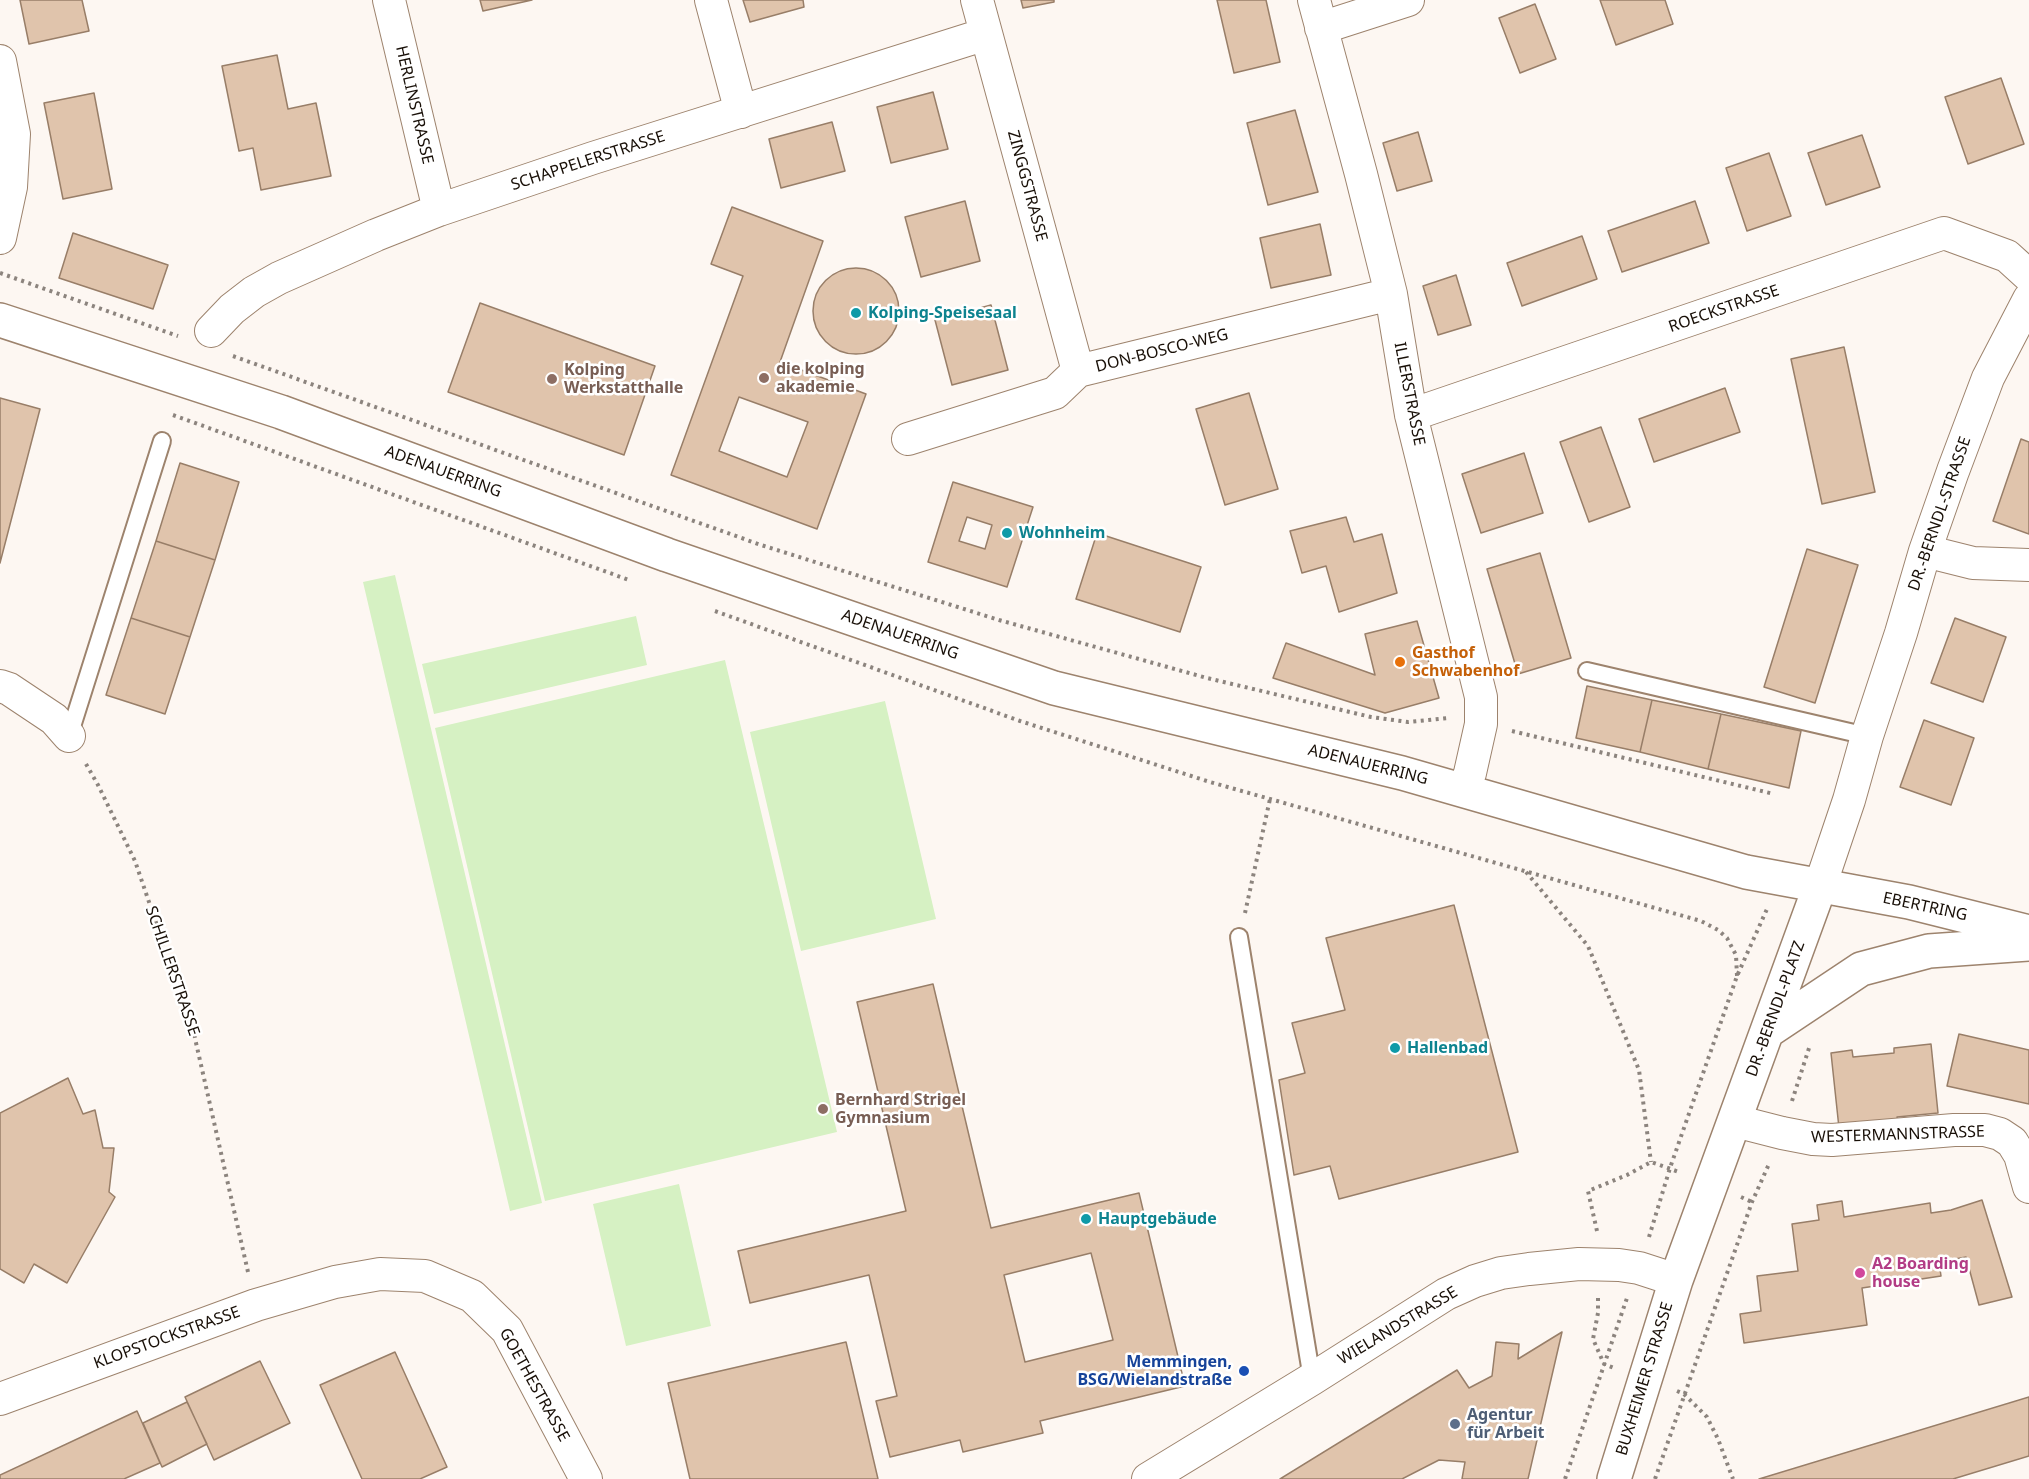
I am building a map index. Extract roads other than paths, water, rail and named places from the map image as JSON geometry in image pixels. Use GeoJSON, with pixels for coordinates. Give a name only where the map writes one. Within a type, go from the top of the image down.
{"type":"FeatureCollection","features":[{"type":"Feature","properties":{"kind":"main road","name":"ADENAUERRING"},"geometry":{"type":"LineString","coordinates":[[0,320],[281,412],[667,555],[1054,688],[1464,790],[1746,872],[1820,886]]}},
{"type":"Feature","properties":{"kind":"main road","name":"EBERTRING"},"geometry":{"type":"LineString","coordinates":[[1820,886],[1909,902],[2029,932]]}},
{"type":"Feature","properties":{"kind":"main road","name":"DR.-BERNDL-PLATZ"},"geometry":{"type":"LineString","coordinates":[[1676,1280],[1820,886]]}},
{"type":"Feature","properties":{"kind":"main road"},"geometry":{"type":"LineString","coordinates":[[1768,1031],[1861,969],[1929,951],[2029,944]]}},
{"type":"Feature","properties":{"kind":"main road","name":"BUXHEIMER STRASSE"},"geometry":{"type":"LineString","coordinates":[[1614,1479],[1676,1280]]}},
{"type":"Feature","properties":{"kind":"street","name":"HERLINSTRASSE"},"geometry":{"type":"LineString","coordinates":[[389,0],[439,210]]}},
{"type":"Feature","properties":{"kind":"street"},"geometry":{"type":"LineString","coordinates":[[711,0],[741,112]]}},
{"type":"Feature","properties":{"kind":"street","name":"ZINGGSTRASSE"},"geometry":{"type":"LineString","coordinates":[[977,0],[1078,371]]}},
{"type":"Feature","properties":{"kind":"street"},"geometry":{"type":"LineString","coordinates":[[1317,14],[1408,0]]}},
{"type":"Feature","properties":{"kind":"street","name":"ILLERSTRASSE"},"geometry":{"type":"LineString","coordinates":[[1317,14],[1391,294],[1411,415],[1481,697],[1481,724],[1464,790]]}},
{"type":"Feature","properties":{"kind":"street","name":"SCHAPPELERSTRASSE"},"geometry":{"type":"LineString","coordinates":[[199,335],[246,298],[279,278],[365,239],[439,210],[593,158],[986,34]]}},
{"type":"Feature","properties":{"kind":"street"},"geometry":{"type":"LineString","coordinates":[[0,62],[15,134],[11,186],[0,238]]}},
{"type":"Feature","properties":{"kind":"street","name":"ROECKSTRASSE"},"geometry":{"type":"LineString","coordinates":[[1411,415],[1944,234],[2007,256],[2029,276]]}},
{"type":"Feature","properties":{"kind":"street","name":"DON-BOSCO-WEG"},"geometry":{"type":"LineString","coordinates":[[908,439],[1055,393],[1078,371],[1391,294]]}},
{"type":"Feature","properties":{"kind":"street","name":"DR.-BERNDL-STRASSE"},"geometry":{"type":"LineString","coordinates":[[1867,736],[1925,551],[1988,378],[2029,299]]}},
{"type":"Feature","properties":{"kind":"street"},"geometry":{"type":"LineString","coordinates":[[1925,551],[1973,564],[2029,565]]}},
{"type":"Feature","properties":{"kind":"street"},"geometry":{"type":"LineString","coordinates":[[0,686],[9,689],[54,719],[69,736]]}},
{"type":"Feature","properties":{"kind":"street","name":"DR.-BERNDL-PLATZ"},"geometry":{"type":"LineString","coordinates":[[1820,886],[1849,800],[1867,736]]}},
{"type":"Feature","properties":{"kind":"street","name":"WESTERMANNSTRASSE"},"geometry":{"type":"LineString","coordinates":[[1735,1121],[1782,1133],[1832,1140],[1954,1130],[1985,1130],[2000,1134],[2012,1142],[2020,1155],[2029,1187]]}},
{"type":"Feature","properties":{"kind":"street","name":"WIELANDSTRASSE"},"geometry":{"type":"LineString","coordinates":[[1149,1479],[1446,1294],[1475,1281],[1501,1273],[1529,1269],[1598,1264],[1639,1268],[1676,1280]]}},
{"type":"Feature","properties":{"kind":"street","name":"GOETHESTRASSE"},"geometry":{"type":"LineString","coordinates":[[335,1282],[380,1274],[425,1276],[472,1296],[507,1330],[586,1479]]}},
{"type":"Feature","properties":{"kind":"street","name":"KLOPSTOCKSTRASSE"},"geometry":{"type":"LineString","coordinates":[[0,1399],[256,1305],[335,1282]]}},
{"type":"Feature","properties":{"kind":"lane"},"geometry":{"type":"LineString","coordinates":[[69,736],[162,441]]}},
{"type":"Feature","properties":{"kind":"lane"},"geometry":{"type":"LineString","coordinates":[[1587,672],[1867,736]]}},
{"type":"Feature","properties":{"kind":"lane"},"geometry":{"type":"LineString","coordinates":[[1239,937],[1312,1379]]}},
{"type":"Feature","properties":{"kind":"place","name":"Kolping-Speisesaal"},"geometry":{"type":"Point","coordinates":[856,313]}},
{"type":"Feature","properties":{"kind":"place","name":"die kolping akademie"},"geometry":{"type":"Point","coordinates":[764,378]}},
{"type":"Feature","properties":{"kind":"place","name":"Kolping Werkstatthalle"},"geometry":{"type":"Point","coordinates":[552,379]}},
{"type":"Feature","properties":{"kind":"place","name":"Wohnheim"},"geometry":{"type":"Point","coordinates":[1007,533]}},
{"type":"Feature","properties":{"kind":"place","name":"Gasthof Schwabenhof"},"geometry":{"type":"Point","coordinates":[1400,662]}},
{"type":"Feature","properties":{"kind":"place","name":"Hallenbad"},"geometry":{"type":"Point","coordinates":[1395,1048]}},
{"type":"Feature","properties":{"kind":"place","name":"Bernhard Strigel Gymnasium"},"geometry":{"type":"Point","coordinates":[823,1109]}},
{"type":"Feature","properties":{"kind":"place","name":"Hauptgebäude"},"geometry":{"type":"Point","coordinates":[1086,1219]}},
{"type":"Feature","properties":{"kind":"place","name":"A2 Boarding house"},"geometry":{"type":"Point","coordinates":[1860,1273]}},
{"type":"Feature","properties":{"kind":"place","name":"Memmingen, BSG/Wielandstraße"},"geometry":{"type":"Point","coordinates":[1244,1371]}},
{"type":"Feature","properties":{"kind":"place","name":"Agentur für Arbeit"},"geometry":{"type":"Point","coordinates":[1455,1424]}}]}
